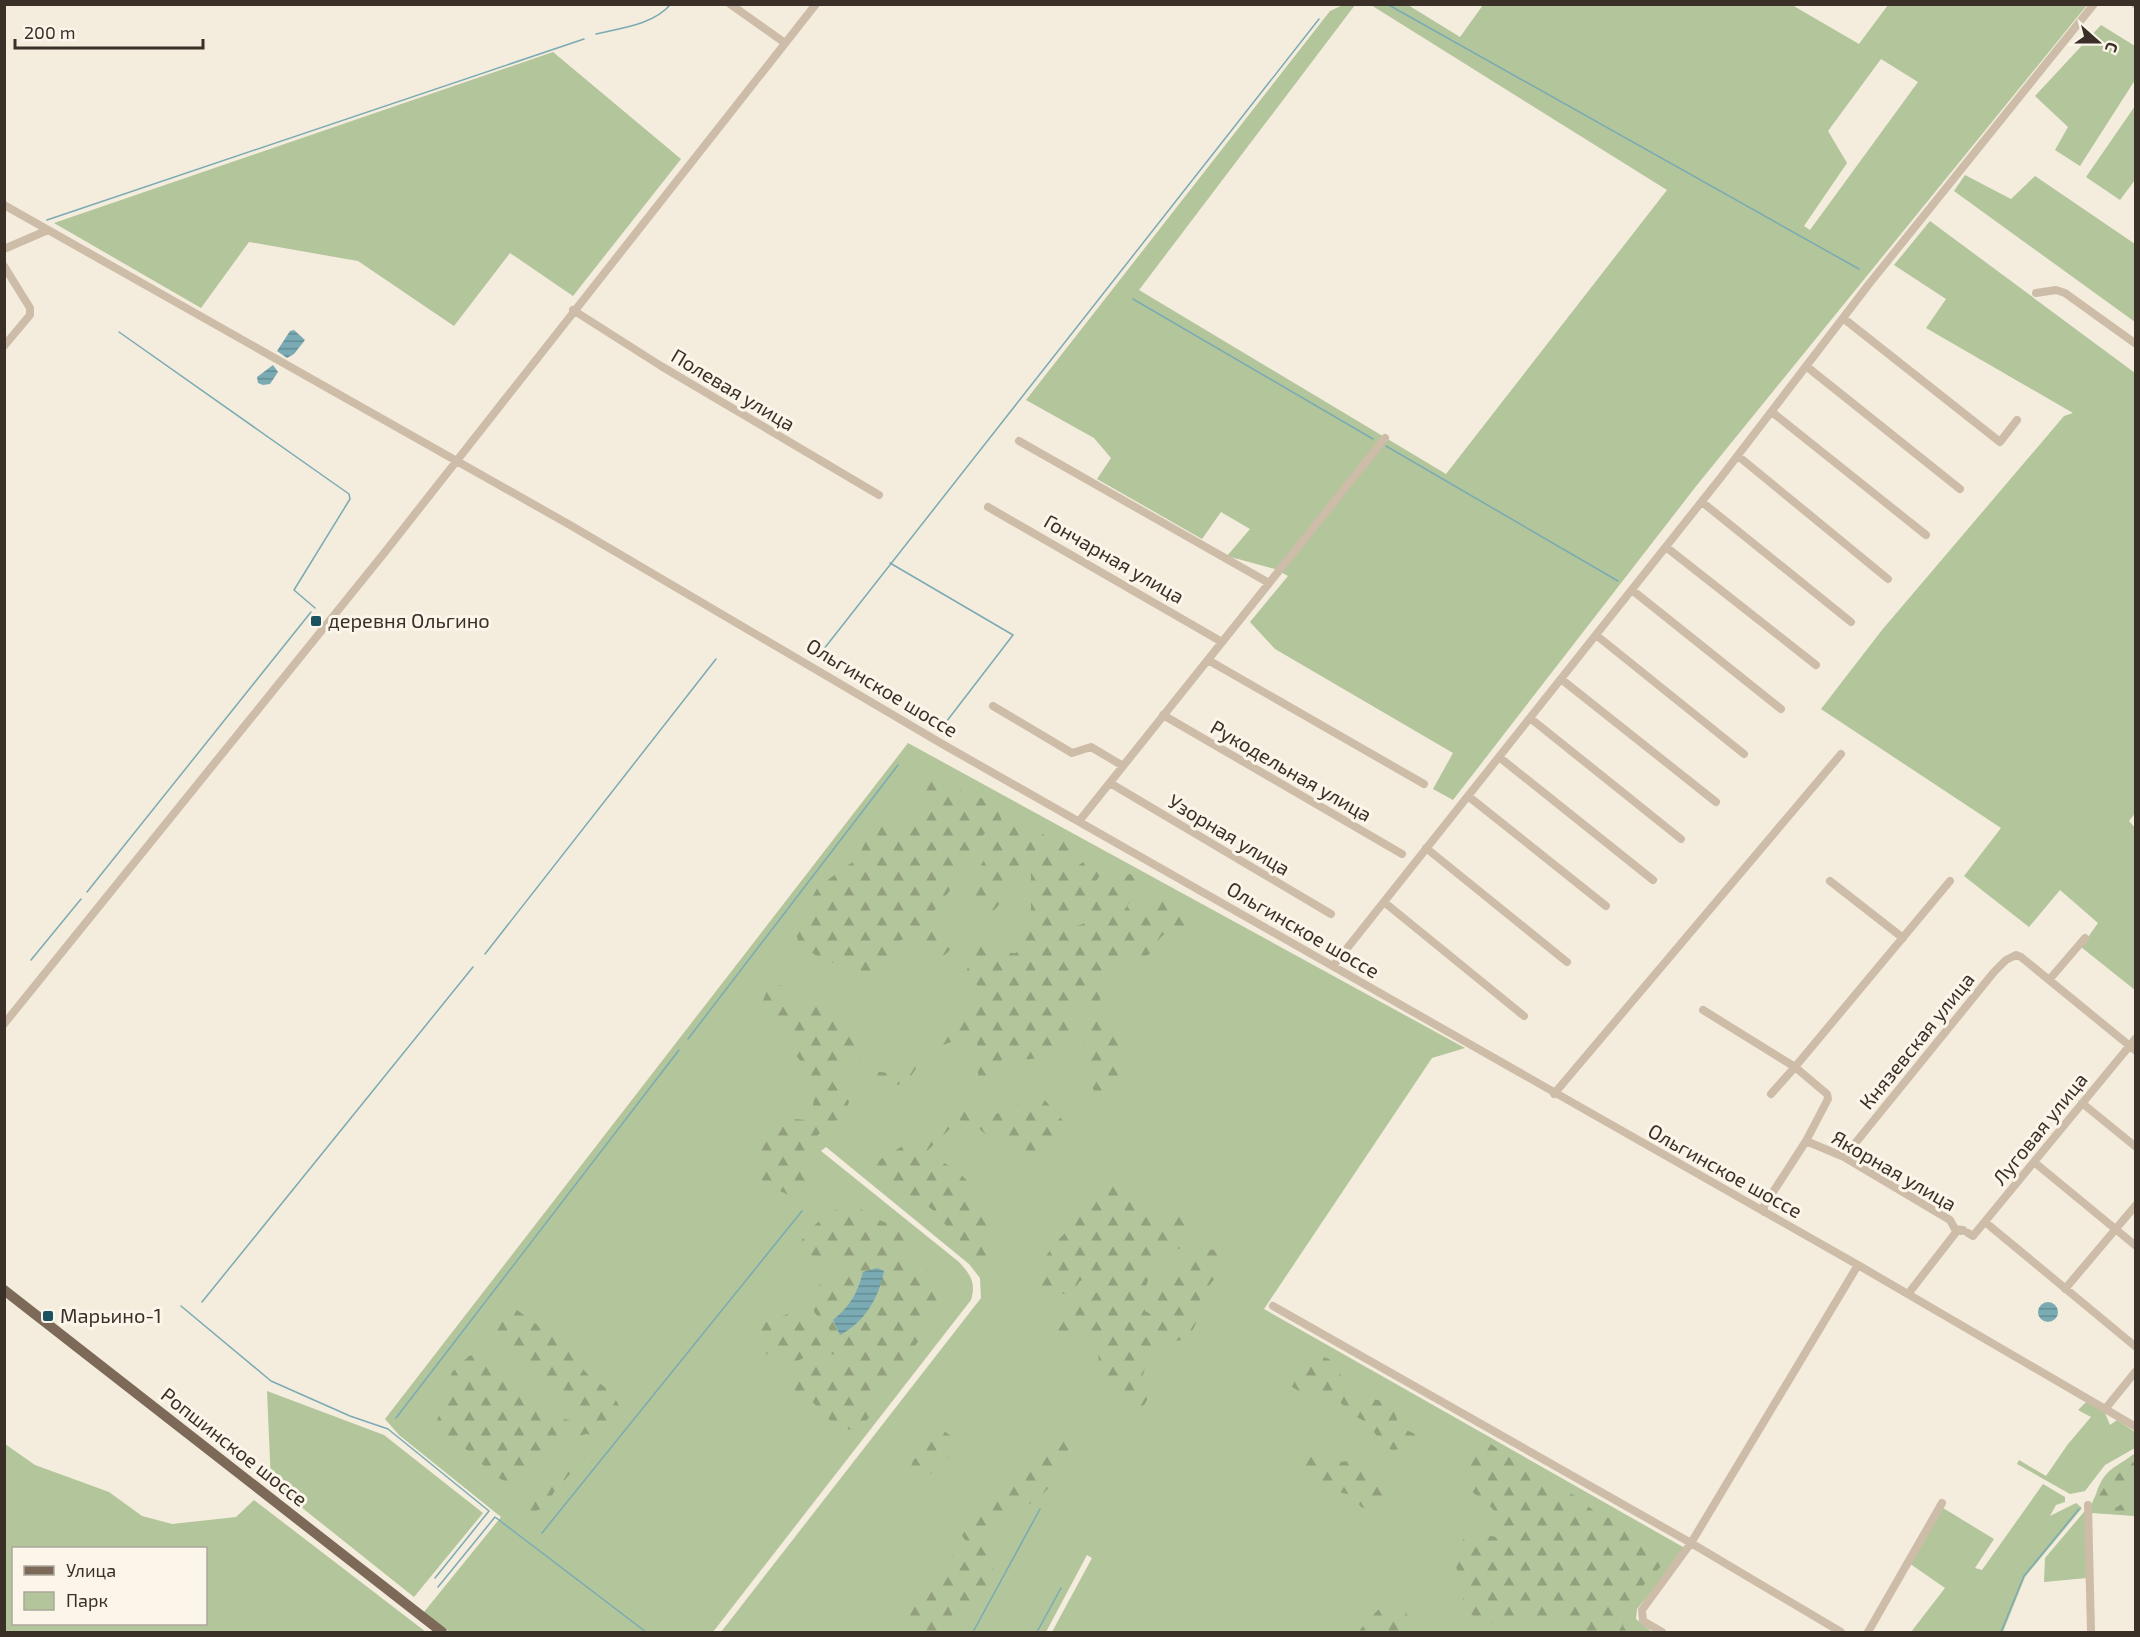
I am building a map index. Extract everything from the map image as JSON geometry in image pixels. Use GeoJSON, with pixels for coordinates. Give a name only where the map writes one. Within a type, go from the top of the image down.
{"type":"FeatureCollection","features":[{"type":"Feature","properties":{"kind":"main road","name":"Ропшинское шоссе"},"geometry":{"type":"LineString","coordinates":[[4,1290],[442,1632]]}},
{"type":"Feature","properties":{"kind":"street"},"geometry":{"type":"LineString","coordinates":[[730,4],[785,43]]}},
{"type":"Feature","properties":{"kind":"street"},"geometry":{"type":"LineString","coordinates":[[4,1024],[456,460],[816,4]]}},
{"type":"Feature","properties":{"kind":"street"},"geometry":{"type":"LineString","coordinates":[[1332,966],[2094,4]]}},
{"type":"Feature","properties":{"kind":"street","name":"Ольгинское шоссе"},"geometry":{"type":"LineString","coordinates":[[4,205],[456,460],[934,739],[1080,820],[2136,1426]]}},
{"type":"Feature","properties":{"kind":"street"},"geometry":{"type":"LineString","coordinates":[[4,249],[48,230]]}},
{"type":"Feature","properties":{"kind":"street"},"geometry":{"type":"LineString","coordinates":[[4,266],[30,308],[30,315],[4,346]]}},
{"type":"Feature","properties":{"kind":"street"},"geometry":{"type":"LineString","coordinates":[[2036,293],[2056,290],[2065,293],[2136,344]]}},
{"type":"Feature","properties":{"kind":"street","name":"Полевая улица"},"geometry":{"type":"LineString","coordinates":[[573,310],[617,339],[879,495]]}},
{"type":"Feature","properties":{"kind":"street"},"geometry":{"type":"LineString","coordinates":[[1843,318],[2000,442],[2017,420]]}},
{"type":"Feature","properties":{"kind":"street"},"geometry":{"type":"LineString","coordinates":[[1806,366],[1960,489]]}},
{"type":"Feature","properties":{"kind":"street"},"geometry":{"type":"LineString","coordinates":[[1772,412],[1926,535]]}},
{"type":"Feature","properties":{"kind":"street"},"geometry":{"type":"LineString","coordinates":[[1080,820],[1385,438]]}},
{"type":"Feature","properties":{"kind":"street"},"geometry":{"type":"LineString","coordinates":[[1019,441],[1269,583]]}},
{"type":"Feature","properties":{"kind":"street"},"geometry":{"type":"LineString","coordinates":[[1738,456],[1888,579]]}},
{"type":"Feature","properties":{"kind":"street"},"geometry":{"type":"LineString","coordinates":[[1702,501],[1851,622]]}},
{"type":"Feature","properties":{"kind":"street","name":"Гончарная улица"},"geometry":{"type":"LineString","coordinates":[[988,507],[1222,642]]}},
{"type":"Feature","properties":{"kind":"street"},"geometry":{"type":"LineString","coordinates":[[1666,547],[1816,665]]}},
{"type":"Feature","properties":{"kind":"street"},"geometry":{"type":"LineString","coordinates":[[1632,590],[1781,709]]}},
{"type":"Feature","properties":{"kind":"street"},"geometry":{"type":"LineString","coordinates":[[1596,635],[1744,754]]}},
{"type":"Feature","properties":{"kind":"street"},"geometry":{"type":"LineString","coordinates":[[1208,660],[1424,784]]}},
{"type":"Feature","properties":{"kind":"street"},"geometry":{"type":"LineString","coordinates":[[1561,679],[1716,802]]}},
{"type":"Feature","properties":{"kind":"street"},"geometry":{"type":"LineString","coordinates":[[993,706],[1072,753],[1091,747],[1123,766]]}},
{"type":"Feature","properties":{"kind":"street","name":"Рукодельная улица"},"geometry":{"type":"LineString","coordinates":[[1163,715],[1402,854]]}},
{"type":"Feature","properties":{"kind":"street"},"geometry":{"type":"LineString","coordinates":[[1530,718],[1681,839]]}},
{"type":"Feature","properties":{"kind":"street"},"geometry":{"type":"LineString","coordinates":[[1554,1094],[1841,754]]}},
{"type":"Feature","properties":{"kind":"street"},"geometry":{"type":"LineString","coordinates":[[1499,757],[1653,880]]}},
{"type":"Feature","properties":{"kind":"street","name":"Узорная улица"},"geometry":{"type":"LineString","coordinates":[[1110,783],[1331,914]]}},
{"type":"Feature","properties":{"kind":"street"},"geometry":{"type":"LineString","coordinates":[[1468,796],[1606,906]]}},
{"type":"Feature","properties":{"kind":"street"},"geometry":{"type":"LineString","coordinates":[[1426,848],[1567,962]]}},
{"type":"Feature","properties":{"kind":"street"},"geometry":{"type":"LineString","coordinates":[[1830,881],[1903,938]]}},
{"type":"Feature","properties":{"kind":"street"},"geometry":{"type":"LineString","coordinates":[[1771,1094],[1950,881]]}},
{"type":"Feature","properties":{"kind":"street"},"geometry":{"type":"LineString","coordinates":[[1384,902],[1524,1016]]}},
{"type":"Feature","properties":{"kind":"street"},"geometry":{"type":"LineString","coordinates":[[2085,938],[2049,980],[2132,1049]]}},
{"type":"Feature","properties":{"kind":"street","name":"Князевская улица"},"geometry":{"type":"LineString","coordinates":[[1844,1157],[1994,972],[2010,957],[2016,955],[2021,957],[2049,980]]}},
{"type":"Feature","properties":{"kind":"street"},"geometry":{"type":"LineString","coordinates":[[1703,1010],[1795,1067],[1827,1094],[1828,1099],[1806,1141],[1764,1206],[1764,1212]]}},
{"type":"Feature","properties":{"kind":"street","name":"Луговая улица"},"geometry":{"type":"LineString","coordinates":[[1908,1294],[1957,1231],[1973,1236],[2082,1103],[2132,1049],[2136,1038]]}},
{"type":"Feature","properties":{"kind":"street"},"geometry":{"type":"LineString","coordinates":[[2082,1103],[2136,1147]]}},
{"type":"Feature","properties":{"kind":"street","name":"Якорная улица"},"geometry":{"type":"LineString","coordinates":[[1806,1141],[1844,1157],[1950,1220],[1955,1228],[1966,1232]]}},
{"type":"Feature","properties":{"kind":"street"},"geometry":{"type":"LineString","coordinates":[[2034,1162],[2136,1246]]}},
{"type":"Feature","properties":{"kind":"street"},"geometry":{"type":"LineString","coordinates":[[2065,1288],[2136,1205]]}},
{"type":"Feature","properties":{"kind":"street"},"geometry":{"type":"LineString","coordinates":[[1984,1222],[2136,1347]]}},
{"type":"Feature","properties":{"kind":"street"},"geometry":{"type":"LineString","coordinates":[[1662,1632],[1643,1621],[1642,1610],[1690,1543],[1858,1265]]}},
{"type":"Feature","properties":{"kind":"street"},"geometry":{"type":"LineString","coordinates":[[1273,1306],[1690,1543],[1841,1632]]}},
{"type":"Feature","properties":{"kind":"street"},"geometry":{"type":"LineString","coordinates":[[2106,1408],[2136,1371]]}},
{"type":"Feature","properties":{"kind":"street"},"geometry":{"type":"LineString","coordinates":[[1868,1632],[1942,1503]]}},
{"type":"Feature","properties":{"kind":"street"},"geometry":{"type":"LineString","coordinates":[[2088,1505],[2091,1632]]}},
{"type":"Feature","properties":{"kind":"green space"},"geometry":{"type":"Polygon","coordinates":[[[1343,5],[1355,5],[1139,290],[1446,474],[1667,190],[1371,5],[1408,5],[1460,37],[1483,5],[1792,5],[1859,44],[1888,5],[2087,5],[1697,485],[1453,800],[1433,789],[1453,753],[1275,649],[1250,622],[1288,576],[1275,569],[1227,556],[1250,529],[1221,512],[1202,539],[1097,479],[1111,458],[1094,438],[1026,400],[1330,11],[1343,5]],[[1881,59],[1828,131],[1847,163],[1804,226],[1810,230],[1918,82],[1881,59]]]}},
{"type":"Feature","properties":{"kind":"green space"},"geometry":{"type":"Polygon","coordinates":[[[2101,25],[2135,46],[2135,80],[2080,166],[2055,150],[2068,127],[2035,96],[2101,25]]]}},
{"type":"Feature","properties":{"kind":"green space"},"geometry":{"type":"Polygon","coordinates":[[[553,52],[681,159],[573,296],[510,253],[454,326],[358,261],[249,242],[201,308],[54,223],[553,52]]]}},
{"type":"Feature","properties":{"kind":"green space"},"geometry":{"type":"Polygon","coordinates":[[[2135,106],[2135,180],[2120,200],[2086,177],[2135,106]]]}},
{"type":"Feature","properties":{"kind":"green space"},"geometry":{"type":"Polygon","coordinates":[[[1965,175],[2011,199],[2035,176],[2135,244],[2135,322],[1954,191],[1965,175]]]}},
{"type":"Feature","properties":{"kind":"green space"},"geometry":{"type":"Polygon","coordinates":[[[1930,221],[2135,373],[2136,812],[2129,821],[2136,829],[2135,990],[2081,947],[2098,923],[2060,890],[2029,927],[1964,876],[2001,828],[1821,709],[1882,630],[2064,416],[2073,413],[1926,328],[1946,299],[1894,265],[1930,221]]]}},
{"type":"Feature","properties":{"kind":"green space"},"geometry":{"type":"Polygon","coordinates":[[[908,743],[1465,1048],[1432,1058],[1264,1309],[1683,1547],[1683,1553],[1637,1609],[1636,1619],[1652,1632],[1052,1632],[1092,1558],[1087,1555],[1046,1632],[721,1632],[981,1298],[980,1278],[969,1264],[826,1147],[821,1151],[959,1262],[971,1280],[973,1289],[971,1300],[713,1632],[449,1632],[424,1612],[501,1517],[399,1435],[385,1419],[908,743]]]}},
{"type":"Feature","properties":{"kind":"green space"},"geometry":{"type":"Polygon","coordinates":[[[928,768],[952,787],[997,804],[1003,826],[1038,825],[1046,839],[1068,839],[1076,852],[1075,868],[1093,855],[1106,862],[1104,870],[1068,920],[1068,928],[1083,924],[1103,889],[1109,884],[1117,884],[1129,874],[1145,879],[1127,906],[1132,913],[1140,912],[1154,895],[1178,902],[1191,912],[1192,920],[1183,934],[1165,934],[1148,955],[1125,957],[1118,961],[1103,982],[1100,1001],[1103,1017],[1120,1017],[1123,1032],[1120,1066],[1114,1085],[1109,1092],[1101,1095],[1094,1091],[1085,1064],[1084,1048],[1091,1021],[1088,1014],[1090,990],[1083,986],[1074,1008],[1067,1048],[1059,1051],[1051,1048],[1034,1059],[1006,1054],[986,1082],[979,1078],[976,1038],[949,1042],[935,1049],[921,1060],[909,1079],[899,1084],[888,1084],[847,1065],[841,1071],[837,1088],[849,1101],[845,1117],[830,1123],[818,1135],[809,1159],[812,1183],[809,1191],[795,1198],[765,1184],[760,1178],[757,1153],[769,1126],[783,1118],[806,1120],[811,1115],[814,1099],[805,1077],[805,1068],[792,1049],[784,1027],[762,1003],[768,988],[775,984],[782,986],[789,999],[835,1006],[842,1030],[850,1034],[865,1070],[897,1074],[946,1020],[969,1015],[978,992],[977,985],[966,973],[979,935],[986,934],[1001,950],[1009,953],[1016,953],[1021,947],[1031,911],[1031,872],[1026,867],[1017,867],[999,905],[988,914],[967,902],[972,882],[993,845],[996,829],[988,830],[971,848],[952,888],[931,915],[931,923],[950,938],[953,945],[943,956],[925,954],[909,939],[901,940],[878,967],[863,975],[818,957],[798,942],[795,927],[818,887],[858,858],[872,827],[878,821],[883,826],[900,825],[908,821],[919,810],[921,803],[920,795],[915,788],[916,779],[928,768]]]}},
{"type":"Feature","properties":{"kind":"green space"},"geometry":{"type":"Polygon","coordinates":[[[1035,1096],[1043,1098],[1064,1122],[1052,1149],[1038,1164],[1031,1167],[1006,1146],[992,1140],[974,1124],[959,1120],[927,1151],[929,1159],[944,1163],[966,1179],[974,1194],[974,1202],[987,1219],[989,1255],[981,1260],[959,1243],[929,1207],[874,1172],[873,1164],[906,1144],[913,1147],[938,1121],[959,1106],[966,1105],[972,1111],[986,1117],[1015,1107],[1035,1096]]]}},
{"type":"Feature","properties":{"kind":"green space"},"geometry":{"type":"Polygon","coordinates":[[[1119,1182],[1162,1213],[1196,1212],[1194,1229],[1187,1244],[1165,1255],[1151,1273],[1145,1289],[1145,1311],[1152,1315],[1168,1276],[1184,1256],[1195,1250],[1208,1249],[1224,1253],[1222,1266],[1200,1302],[1191,1332],[1184,1339],[1159,1346],[1145,1368],[1143,1380],[1147,1397],[1143,1406],[1137,1411],[1115,1397],[1103,1381],[1094,1332],[1086,1331],[1065,1345],[1050,1338],[1047,1331],[1056,1314],[1070,1303],[1106,1290],[1110,1275],[1103,1271],[1080,1281],[1071,1295],[1047,1291],[1036,1282],[1045,1258],[1065,1233],[1084,1197],[1096,1186],[1119,1182]]]}},
{"type":"Feature","properties":{"kind":"green space"},"geometry":{"type":"Polygon","coordinates":[[[852,1203],[872,1217],[894,1226],[905,1240],[904,1263],[910,1268],[930,1271],[943,1285],[936,1313],[928,1327],[881,1391],[866,1422],[850,1430],[837,1426],[812,1402],[787,1383],[790,1375],[804,1368],[808,1362],[816,1361],[831,1367],[838,1364],[839,1356],[816,1353],[786,1364],[771,1357],[760,1347],[756,1334],[758,1318],[788,1314],[817,1333],[829,1337],[830,1330],[814,1312],[817,1290],[826,1279],[855,1263],[852,1256],[817,1257],[805,1252],[799,1246],[814,1225],[852,1203]],[[863,1272],[853,1299],[834,1320],[840,1335],[856,1323],[863,1272]]]}},
{"type":"Feature","properties":{"kind":"green space"},"geometry":{"type":"Polygon","coordinates":[[[506,1305],[513,1307],[558,1340],[590,1377],[611,1391],[619,1406],[616,1422],[554,1492],[546,1507],[531,1513],[525,1508],[539,1489],[564,1464],[594,1443],[594,1435],[586,1434],[564,1440],[570,1436],[572,1429],[564,1431],[509,1482],[493,1474],[467,1450],[434,1431],[452,1372],[469,1356],[477,1354],[484,1358],[510,1387],[539,1402],[558,1417],[575,1422],[589,1421],[569,1397],[547,1384],[519,1353],[492,1334],[489,1326],[493,1316],[496,1310],[506,1305]]]}},
{"type":"Feature","properties":{"kind":"green space"},"geometry":{"type":"Polygon","coordinates":[[[1315,1354],[1329,1359],[1354,1393],[1391,1404],[1400,1427],[1415,1434],[1415,1442],[1408,1448],[1392,1450],[1385,1446],[1366,1422],[1351,1414],[1340,1402],[1324,1395],[1306,1395],[1292,1387],[1304,1364],[1315,1354]]]}},
{"type":"Feature","properties":{"kind":"green space"},"geometry":{"type":"Polygon","coordinates":[[[267,1391],[384,1435],[483,1513],[414,1597],[271,1483],[267,1391]]]}},
{"type":"Feature","properties":{"kind":"green space"},"geometry":{"type":"Polygon","coordinates":[[[2087,1401],[2105,1413],[2110,1425],[2117,1420],[2135,1432],[2135,1448],[2105,1465],[2085,1491],[2070,1494],[2017,1464],[2019,1460],[2046,1476],[2068,1444],[2091,1417],[2078,1410],[2087,1401]]]}},
{"type":"Feature","properties":{"kind":"green space"},"geometry":{"type":"Polygon","coordinates":[[[944,1431],[957,1440],[951,1455],[921,1482],[912,1482],[908,1475],[913,1461],[937,1432],[944,1431]]]}},
{"type":"Feature","properties":{"kind":"green space"},"geometry":{"type":"Polygon","coordinates":[[[1066,1437],[1072,1441],[1058,1472],[1045,1492],[1030,1504],[1003,1514],[990,1523],[984,1545],[993,1560],[994,1568],[971,1620],[963,1621],[960,1606],[953,1602],[950,1609],[959,1632],[908,1632],[908,1624],[916,1601],[939,1566],[955,1554],[968,1562],[976,1559],[974,1552],[960,1533],[985,1498],[997,1486],[1010,1478],[1036,1471],[1058,1439],[1066,1437]]]}},
{"type":"Feature","properties":{"kind":"green space"},"geometry":{"type":"Polygon","coordinates":[[[1486,1441],[1554,1486],[1576,1496],[1595,1512],[1623,1524],[1636,1535],[1658,1543],[1663,1549],[1665,1557],[1662,1565],[1634,1596],[1626,1610],[1623,1626],[1627,1632],[1579,1632],[1575,1624],[1521,1615],[1488,1623],[1466,1611],[1455,1561],[1467,1530],[1496,1537],[1501,1523],[1495,1512],[1470,1489],[1467,1482],[1471,1459],[1478,1446],[1486,1441]]]}},
{"type":"Feature","properties":{"kind":"green space"},"geometry":{"type":"Polygon","coordinates":[[[5,1444],[35,1465],[109,1492],[142,1516],[172,1524],[236,1517],[254,1500],[426,1632],[5,1632],[5,1444]]]}},
{"type":"Feature","properties":{"kind":"green space"},"geometry":{"type":"Polygon","coordinates":[[[2135,1453],[2134,1516],[2092,1513],[2092,1503],[2103,1478],[2111,1469],[2135,1453]]]}},
{"type":"Feature","properties":{"kind":"green space"},"geometry":{"type":"Polygon","coordinates":[[[1314,1456],[1337,1462],[1352,1461],[1366,1470],[1388,1493],[1386,1501],[1376,1513],[1361,1507],[1352,1495],[1304,1485],[1299,1479],[1306,1458],[1314,1456]]]}},
{"type":"Feature","properties":{"kind":"green space"},"geometry":{"type":"Polygon","coordinates":[[[2135,1461],[2135,1470],[2119,1486],[2114,1496],[2113,1507],[2129,1499],[2134,1502],[2135,1508],[2122,1514],[2096,1513],[2096,1504],[2103,1489],[2135,1461]]]}},
{"type":"Feature","properties":{"kind":"green space"},"geometry":{"type":"Polygon","coordinates":[[[2043,1484],[2065,1497],[2065,1502],[2056,1505],[2050,1516],[2076,1503],[2082,1508],[2025,1577],[2003,1632],[1911,1632],[1945,1588],[1909,1563],[1943,1508],[1994,1539],[1975,1568],[1982,1570],[2043,1484]]]}},
{"type":"Feature","properties":{"kind":"green space"},"geometry":{"type":"Polygon","coordinates":[[[2086,1512],[2087,1578],[2044,1582],[2045,1558],[2086,1512]]]}},
{"type":"Feature","properties":{"kind":"green space"},"geometry":{"type":"Polygon","coordinates":[[[1387,1600],[1402,1605],[1416,1632],[1358,1632],[1387,1600]]]}},
{"type":"Feature","properties":{"kind":"water"},"geometry":{"type":"Polygon","coordinates":[[[294,330],[305,340],[294,354],[287,358],[277,351],[290,331],[294,330]]]}},
{"type":"Feature","properties":{"kind":"water"},"geometry":{"type":"Polygon","coordinates":[[[273,365],[278,372],[270,384],[258,383],[257,377],[273,365]]]}},
{"type":"Feature","properties":{"kind":"water"},"geometry":{"type":"Polygon","coordinates":[[[877,1268],[884,1271],[879,1290],[870,1308],[857,1323],[840,1335],[833,1320],[852,1299],[863,1272],[877,1268]]]}},
{"type":"Feature","properties":{"kind":"water"},"geometry":{"type":"Polygon","coordinates":[[[2048,1302],[2055,1305],[2058,1312],[2055,1319],[2048,1322],[2041,1319],[2038,1312],[2041,1305],[2048,1302]]]}},
{"type":"Feature","properties":{"kind":"waterway"},"geometry":{"type":"LineString","coordinates":[[596,34],[646,21],[664,11],[671,4]]}},
{"type":"Feature","properties":{"kind":"waterway"},"geometry":{"type":"LineString","coordinates":[[1387,4],[1859,269]]}},
{"type":"Feature","properties":{"kind":"waterway"},"geometry":{"type":"LineString","coordinates":[[816,659],[1319,19]]}},
{"type":"Feature","properties":{"kind":"waterway"},"geometry":{"type":"LineString","coordinates":[[47,220],[584,39]]}},
{"type":"Feature","properties":{"kind":"waterway"},"geometry":{"type":"LineString","coordinates":[[1133,299],[1373,439]]}},
{"type":"Feature","properties":{"kind":"waterway"},"geometry":{"type":"LineString","coordinates":[[119,332],[349,494],[350,499],[294,590],[315,608]]}},
{"type":"Feature","properties":{"kind":"waterway"},"geometry":{"type":"LineString","coordinates":[[1386,446],[1618,581]]}},
{"type":"Feature","properties":{"kind":"waterway"},"geometry":{"type":"LineString","coordinates":[[890,563],[1013,635],[943,726]]}},
{"type":"Feature","properties":{"kind":"waterway"},"geometry":{"type":"LineString","coordinates":[[87,892],[311,612]]}},
{"type":"Feature","properties":{"kind":"waterway"},"geometry":{"type":"LineString","coordinates":[[485,954],[716,659]]}},
{"type":"Feature","properties":{"kind":"waterway"},"geometry":{"type":"LineString","coordinates":[[688,1039],[898,765]]}},
{"type":"Feature","properties":{"kind":"waterway"},"geometry":{"type":"LineString","coordinates":[[31,960],[81,899]]}},
{"type":"Feature","properties":{"kind":"waterway"},"geometry":{"type":"LineString","coordinates":[[202,1302],[473,967]]}},
{"type":"Feature","properties":{"kind":"waterway"},"geometry":{"type":"LineString","coordinates":[[396,1418],[679,1050]]}},
{"type":"Feature","properties":{"kind":"waterway"},"geometry":{"type":"LineString","coordinates":[[542,1533],[802,1211]]}},
{"type":"Feature","properties":{"kind":"waterway"},"geometry":{"type":"LineString","coordinates":[[181,1306],[271,1381],[350,1416],[388,1429],[489,1511],[435,1578]]}},
{"type":"Feature","properties":{"kind":"waterway"},"geometry":{"type":"LineString","coordinates":[[973,1632],[1040,1509]]}},
{"type":"Feature","properties":{"kind":"waterway"},"geometry":{"type":"LineString","coordinates":[[2001,1632],[2024,1576],[2079,1509]]}},
{"type":"Feature","properties":{"kind":"waterway"},"geometry":{"type":"LineString","coordinates":[[438,1587],[495,1517],[646,1632]]}},
{"type":"Feature","properties":{"kind":"waterway"},"geometry":{"type":"LineString","coordinates":[[1037,1632],[1061,1588]]}},
{"type":"Feature","properties":{"kind":"place","name":"деревня Ольгино"},"geometry":{"type":"Point","coordinates":[316,621]}},
{"type":"Feature","properties":{"kind":"place","name":"Марьино-1"},"geometry":{"type":"Point","coordinates":[48,1316]}}]}
